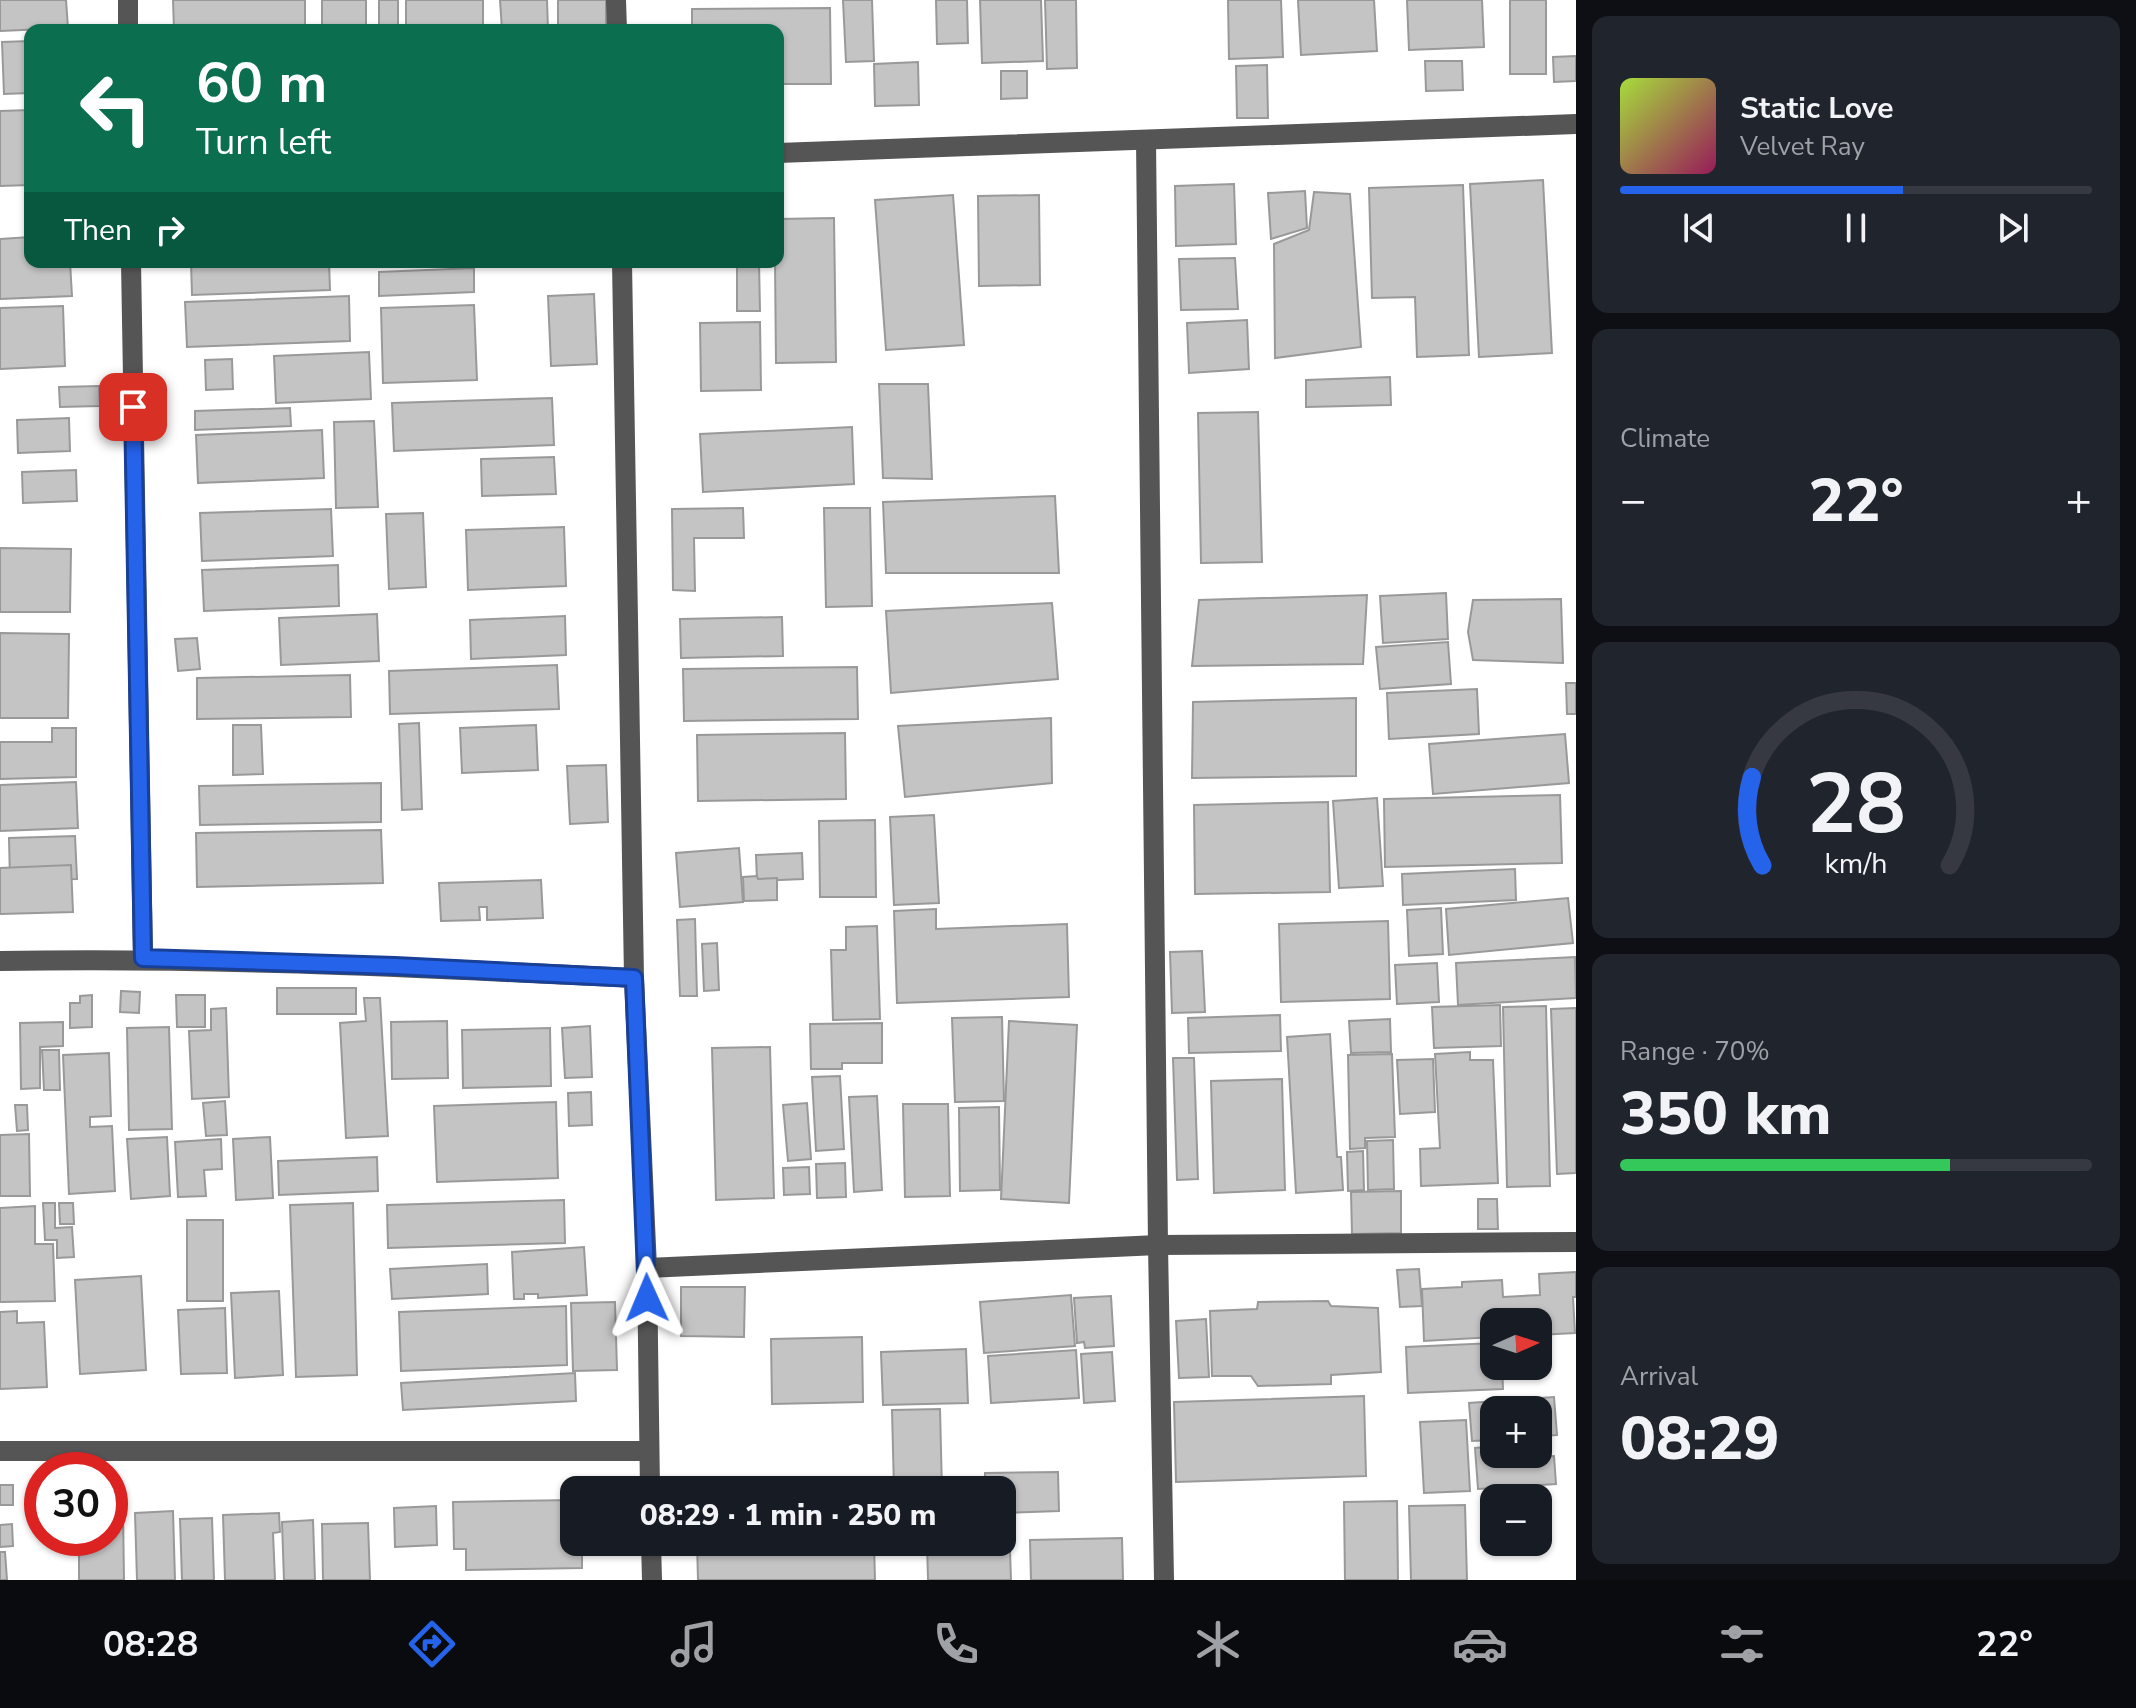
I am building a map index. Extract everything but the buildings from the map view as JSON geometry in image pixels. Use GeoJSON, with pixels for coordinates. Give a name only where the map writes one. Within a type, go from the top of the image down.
{"type":"FeatureCollection","features":[{"type":"Feature","properties":{"kind":"street"},"geometry":{"type":"LineString","coordinates":[[128,0],[128,24]]}},
{"type":"Feature","properties":{"kind":"street"},"geometry":{"type":"LineString","coordinates":[[616,0],[617,24]]}},
{"type":"Feature","properties":{"kind":"street"},"geometry":{"type":"LineString","coordinates":[[784,153],[1576,124]]}},
{"type":"Feature","properties":{"kind":"street"},"geometry":{"type":"LineString","coordinates":[[1146,140],[1164,1580]]}},
{"type":"Feature","properties":{"kind":"street"},"geometry":{"type":"LineString","coordinates":[[131,268],[143,958]]}},
{"type":"Feature","properties":{"kind":"street"},"geometry":{"type":"LineString","coordinates":[[622,268],[634,978],[647,1268],[649,1476]]}},
{"type":"Feature","properties":{"kind":"street"},"geometry":{"type":"LineString","coordinates":[[0,961],[143,958],[634,978]]}},
{"type":"Feature","properties":{"kind":"street"},"geometry":{"type":"LineString","coordinates":[[647,1268],[1158,1245],[1576,1242]]}},
{"type":"Feature","properties":{"kind":"street"},"geometry":{"type":"LineString","coordinates":[[0,1451],[648,1451]]}},
{"type":"Feature","properties":{"kind":"street"},"geometry":{"type":"LineString","coordinates":[[651,1556],[652,1580]]}},
{"type":"Feature","properties":{"kind":"route"},"geometry":{"type":"LineString","coordinates":[[133,407],[143,958],[634,978],[647,1298]]}}]}
